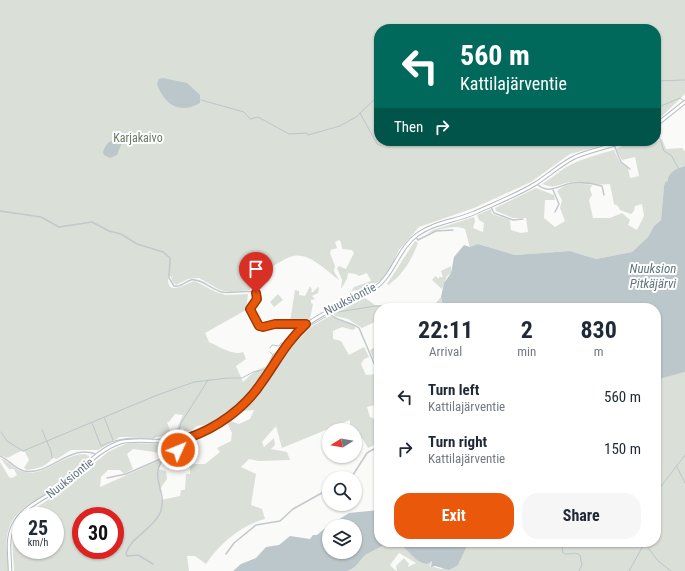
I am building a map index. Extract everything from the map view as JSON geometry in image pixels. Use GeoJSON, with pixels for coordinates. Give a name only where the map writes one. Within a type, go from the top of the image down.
{"type":"FeatureCollection","features":[{"type":"Feature","properties":{"kind":"street"},"geometry":{"type":"LineString","coordinates":[[661,121],[685,102]]}},
{"type":"Feature","properties":{"kind":"street","name":"Nuuksiontie"},"geometry":{"type":"LineString","coordinates":[[10,571],[10,534],[18,517],[62,486],[109,447],[126,441],[167,441],[188,438],[213,426],[241,407],[261,384],[288,342],[306,324],[328,310],[363,295],[379,285],[388,276],[405,247],[415,236],[430,227],[461,218],[536,183],[574,158],[611,146]]}},
{"type":"Feature","properties":{"kind":"street"},"geometry":{"type":"LineString","coordinates":[[614,146],[621,162],[630,169]]}},
{"type":"Feature","properties":{"kind":"street"},"geometry":{"type":"LineString","coordinates":[[536,183],[542,188],[553,190],[570,183],[595,184],[602,186],[604,195]]}},
{"type":"Feature","properties":{"kind":"street"},"geometry":{"type":"LineString","coordinates":[[553,190],[559,204],[555,212]]}},
{"type":"Feature","properties":{"kind":"street"},"geometry":{"type":"LineString","coordinates":[[490,205],[494,213],[513,220],[523,219]]}},
{"type":"Feature","properties":{"kind":"street"},"geometry":{"type":"LineString","coordinates":[[0,211],[41,217],[59,227],[88,221],[96,223],[109,231],[121,234],[137,244],[166,253],[170,258],[170,281],[174,286],[178,287],[189,280],[195,280],[220,291],[237,293],[254,291],[257,299],[250,309],[259,326],[263,327],[275,324],[306,324]]}},
{"type":"Feature","properties":{"kind":"street"},"geometry":{"type":"LineString","coordinates":[[415,236],[418,240],[443,229],[453,230]]}},
{"type":"Feature","properties":{"kind":"street"},"geometry":{"type":"LineString","coordinates":[[328,310],[334,318],[353,323],[359,328],[374,363]]}},
{"type":"Feature","properties":{"kind":"street"},"geometry":{"type":"LineString","coordinates":[[107,478],[126,474],[172,454],[185,445],[188,438]]}},
{"type":"Feature","properties":{"kind":"street"},"geometry":{"type":"LineString","coordinates":[[355,471],[367,452],[374,448]]}},
{"type":"Feature","properties":{"kind":"street"},"geometry":{"type":"LineString","coordinates":[[0,456],[21,470],[30,471],[49,465],[73,453],[89,452],[98,455]]}},
{"type":"Feature","properties":{"kind":"street"},"geometry":{"type":"LineString","coordinates":[[153,564],[141,557],[127,556],[126,553],[134,539],[148,528],[159,514],[162,494],[158,470],[163,458]]}},
{"type":"Feature","properties":{"kind":"street"},"geometry":{"type":"LineString","coordinates":[[226,554],[234,543],[256,525],[280,521],[293,509],[322,493]]}},
{"type":"Feature","properties":{"kind":"green space","name":"Karjakaivo"},"geometry":{"type":"Polygon","coordinates":[[[0,0],[685,0],[685,94],[661,117],[661,24],[374,24],[374,146],[600,146],[570,154],[531,182],[474,208],[419,227],[399,250],[390,269],[381,280],[363,292],[355,290],[351,292],[354,287],[371,281],[367,273],[359,276],[348,273],[347,279],[341,289],[342,280],[337,268],[339,266],[346,269],[354,253],[352,250],[342,249],[341,242],[339,240],[335,242],[337,248],[331,250],[330,253],[335,266],[334,271],[339,280],[316,262],[303,256],[288,258],[273,266],[269,281],[253,290],[250,288],[250,290],[231,292],[220,290],[199,278],[188,279],[176,285],[172,281],[171,276],[168,277],[171,287],[174,288],[178,288],[195,281],[216,292],[226,295],[248,294],[246,310],[205,333],[209,342],[221,348],[235,353],[243,352],[246,359],[236,366],[243,382],[255,371],[267,366],[273,353],[278,351],[258,383],[240,402],[210,424],[197,426],[191,431],[183,432],[184,430],[182,428],[175,433],[183,415],[175,414],[169,422],[167,422],[171,434],[158,437],[120,437],[98,450],[71,450],[57,459],[53,458],[42,467],[35,469],[27,470],[24,468],[29,460],[25,452],[21,451],[7,458],[0,455],[0,0]]]}},
{"type":"Feature","properties":{"kind":"green space"},"geometry":{"type":"Polygon","coordinates":[[[661,140],[666,149],[682,148],[685,151],[685,166],[680,167],[664,186],[661,220],[654,226],[648,237],[632,252],[596,259],[570,251],[515,255],[478,244],[470,248],[465,229],[456,227],[446,228],[427,234],[433,230],[474,217],[475,221],[473,228],[483,232],[484,223],[479,220],[477,215],[491,209],[492,214],[510,220],[511,230],[521,233],[528,232],[526,218],[513,218],[496,211],[495,208],[536,188],[554,195],[555,200],[545,200],[544,218],[555,227],[565,221],[560,208],[562,200],[557,191],[565,186],[578,184],[592,185],[590,189],[592,195],[589,200],[593,218],[610,218],[622,213],[630,220],[628,225],[637,230],[644,216],[642,204],[635,206],[634,211],[631,214],[620,210],[618,206],[614,204],[610,184],[572,182],[547,186],[542,184],[570,165],[586,158],[614,150],[620,162],[628,168],[630,178],[639,176],[635,157],[622,160],[616,149],[623,146],[661,146],[661,140]]]}},
{"type":"Feature","properties":{"kind":"green space"},"geometry":{"type":"Polygon","coordinates":[[[415,241],[418,243],[407,265],[398,277],[389,285],[387,284],[415,241]]]}},
{"type":"Feature","properties":{"kind":"green space"},"geometry":{"type":"Polygon","coordinates":[[[451,266],[451,273],[447,276],[442,289],[432,280],[435,276],[439,279],[439,277],[443,277],[441,271],[451,266]]]}},
{"type":"Feature","properties":{"kind":"green space"},"geometry":{"type":"Polygon","coordinates":[[[310,286],[312,290],[311,292],[318,287],[319,288],[318,293],[312,296],[315,299],[311,300],[311,303],[313,304],[310,319],[301,322],[290,322],[295,290],[299,291],[299,295],[305,296],[310,286]]]}},
{"type":"Feature","properties":{"kind":"green space"},"geometry":{"type":"Polygon","coordinates":[[[278,294],[283,300],[274,307],[270,302],[278,294]]]}},
{"type":"Feature","properties":{"kind":"green space"},"geometry":{"type":"Polygon","coordinates":[[[441,297],[442,303],[436,303],[441,297]]]}},
{"type":"Feature","properties":{"kind":"green space"},"geometry":{"type":"Polygon","coordinates":[[[365,298],[374,304],[374,322],[362,328],[348,319],[335,316],[332,312],[365,298]]]}},
{"type":"Feature","properties":{"kind":"green space"},"geometry":{"type":"Polygon","coordinates":[[[330,316],[353,324],[356,328],[353,330],[342,327],[333,331],[333,339],[341,341],[349,355],[364,347],[369,357],[364,359],[361,364],[366,375],[374,374],[374,405],[367,407],[370,417],[374,419],[374,445],[368,448],[362,438],[362,423],[350,423],[350,420],[343,423],[322,423],[322,432],[282,448],[276,426],[262,442],[264,447],[274,438],[275,445],[271,449],[287,452],[290,460],[259,461],[249,459],[241,467],[256,474],[251,505],[262,509],[265,519],[247,526],[231,536],[217,549],[206,564],[195,556],[187,556],[189,571],[14,571],[13,559],[64,559],[64,507],[37,507],[55,495],[108,452],[129,443],[172,444],[172,450],[162,453],[133,449],[127,454],[133,469],[124,474],[120,470],[108,470],[101,477],[100,487],[163,459],[159,469],[166,471],[167,479],[160,489],[161,500],[180,496],[181,490],[185,490],[186,474],[190,474],[190,468],[186,464],[205,464],[220,452],[217,448],[231,441],[232,433],[227,422],[231,421],[239,424],[250,419],[254,410],[242,411],[263,388],[293,345],[311,327],[330,316]]]}},
{"type":"Feature","properties":{"kind":"green space"},"geometry":{"type":"Polygon","coordinates":[[[374,348],[374,360],[370,350],[374,348]]]}},
{"type":"Feature","properties":{"kind":"green space"},"geometry":{"type":"Polygon","coordinates":[[[685,372],[685,571],[397,571],[348,571],[355,567],[365,555],[380,547],[405,547],[409,552],[416,556],[432,561],[430,566],[441,569],[458,565],[467,547],[661,547],[661,379],[685,372]],[[399,553],[390,565],[397,571],[396,566],[404,558],[409,564],[408,567],[416,563],[399,553]]]}},
{"type":"Feature","properties":{"kind":"green space"},"geometry":{"type":"Polygon","coordinates":[[[85,454],[89,456],[89,459],[61,483],[26,507],[12,507],[12,521],[7,539],[9,571],[0,571],[0,462],[9,477],[12,478],[17,475],[14,469],[9,469],[0,458],[21,471],[32,473],[47,469],[77,455],[85,454]]]}},
{"type":"Feature","properties":{"kind":"water"},"geometry":{"type":"Polygon","coordinates":[[[163,78],[187,83],[200,95],[200,103],[185,108],[173,106],[164,97],[157,84],[159,79],[163,78]]]}},
{"type":"Feature","properties":{"kind":"water"},"geometry":{"type":"Polygon","coordinates":[[[117,136],[123,140],[117,155],[110,158],[104,155],[103,152],[106,145],[113,141],[117,136]]]}},
{"type":"Feature","properties":{"kind":"water","name":"Nuuksion Pitkäjärvi"},"geometry":{"type":"Polygon","coordinates":[[[685,166],[685,372],[661,379],[661,303],[442,303],[441,297],[444,283],[451,273],[454,257],[464,245],[470,247],[478,244],[515,255],[570,251],[596,259],[632,252],[648,237],[654,226],[661,220],[664,186],[666,181],[668,182],[669,176],[673,171],[685,166]]]}},
{"type":"Feature","properties":{"kind":"water"},"geometry":{"type":"Polygon","coordinates":[[[374,510],[374,547],[380,547],[365,555],[362,559],[362,519],[340,519],[349,513],[374,510]]]}},
{"type":"Feature","properties":{"kind":"water"},"geometry":{"type":"Polygon","coordinates":[[[322,531],[322,559],[362,559],[355,567],[348,571],[233,571],[241,564],[256,558],[266,547],[279,545],[290,536],[310,539],[313,535],[317,535],[322,531]]]}},
{"type":"Feature","properties":{"kind":"water"},"geometry":{"type":"Polygon","coordinates":[[[403,547],[467,547],[458,565],[449,570],[435,566],[431,567],[432,561],[427,564],[421,562],[403,547]]]}},
{"type":"Feature","properties":{"kind":"waterway"},"geometry":{"type":"LineString","coordinates":[[661,81],[685,80]]}},
{"type":"Feature","properties":{"kind":"waterway"},"geometry":{"type":"LineString","coordinates":[[661,106],[680,98],[683,100]]}},
{"type":"Feature","properties":{"kind":"waterway"},"geometry":{"type":"LineString","coordinates":[[201,100],[244,112],[250,119],[258,117],[289,134],[307,133],[308,135],[340,126],[356,117],[374,100]]}},
{"type":"Feature","properties":{"kind":"waterway"},"geometry":{"type":"LineString","coordinates":[[360,113],[374,139]]}},
{"type":"Feature","properties":{"kind":"waterway"},"geometry":{"type":"LineString","coordinates":[[661,142],[664,151],[671,155],[679,169]]}},
{"type":"Feature","properties":{"kind":"waterway"},"geometry":{"type":"LineString","coordinates":[[332,313],[374,306]]}},
{"type":"Feature","properties":{"kind":"waterway"},"geometry":{"type":"LineString","coordinates":[[290,345],[306,328],[329,315]]}},
{"type":"Feature","properties":{"kind":"waterway"},"geometry":{"type":"LineString","coordinates":[[270,348],[272,345],[279,346],[281,343],[285,343]]}},
{"type":"Feature","properties":{"kind":"waterway"},"geometry":{"type":"LineString","coordinates":[[1,432],[7,441],[23,451],[155,396],[194,382],[242,378],[253,372],[267,369],[273,355],[270,352]]}},
{"type":"Feature","properties":{"kind":"waterway"},"geometry":{"type":"LineString","coordinates":[[178,435],[181,423],[208,380]]}},
{"type":"Feature","properties":{"kind":"waterway"},"geometry":{"type":"LineString","coordinates":[[104,417],[113,440]]}},
{"type":"Feature","properties":{"kind":"waterway"},"geometry":{"type":"LineString","coordinates":[[92,423],[101,446],[121,440],[133,438],[153,438],[156,436]]}},
{"type":"Feature","properties":{"kind":"waterway"},"geometry":{"type":"LineString","coordinates":[[42,430],[51,451],[52,458]]}},
{"type":"Feature","properties":{"kind":"waterway"},"geometry":{"type":"LineString","coordinates":[[661,486],[685,455]]}},
{"type":"Feature","properties":{"kind":"waterway"},"geometry":{"type":"LineString","coordinates":[[677,467],[685,483]]}},
{"type":"Feature","properties":{"kind":"waterway"},"geometry":{"type":"LineString","coordinates":[[562,547],[563,553],[576,553],[580,555],[582,565],[579,571]]}},
{"type":"Feature","properties":{"kind":"waterway"},"geometry":{"type":"LineString","coordinates":[[629,571],[642,547]]}},
{"type":"Feature","properties":{"kind":"waterway"},"geometry":{"type":"LineString","coordinates":[[648,547],[658,561],[671,571]]}},
{"type":"Feature","properties":{"kind":"route"},"geometry":{"type":"LineString","coordinates":[[178,450],[185,445],[188,438],[222,421],[241,407],[261,384],[288,342],[306,324],[275,324],[263,327],[259,326],[250,312],[251,305],[257,299],[256,293]]}}]}
